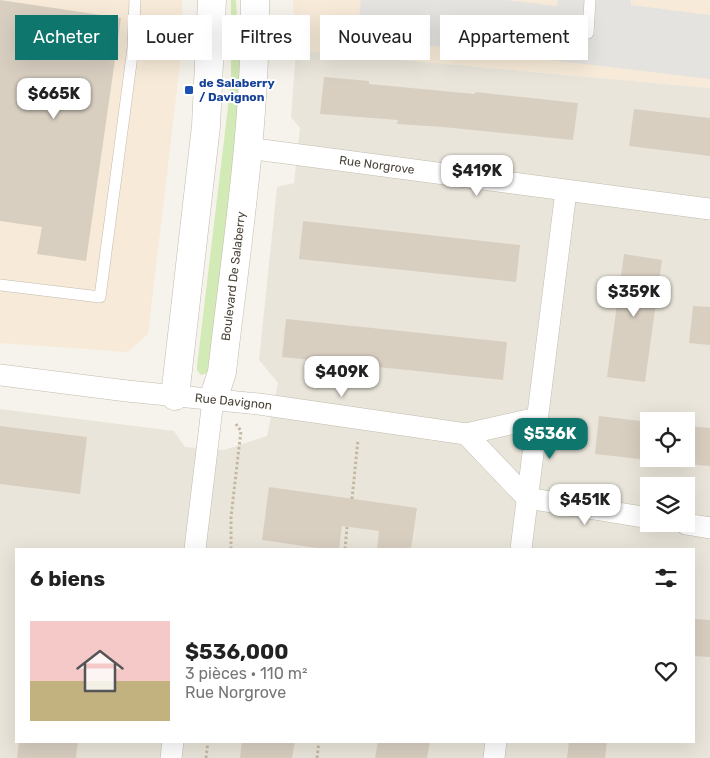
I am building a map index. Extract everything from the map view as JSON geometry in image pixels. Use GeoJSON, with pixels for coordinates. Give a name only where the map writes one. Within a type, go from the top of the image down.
{"type":"FeatureCollection","features":[{"type":"Feature","properties":{"kind":"street"},"geometry":{"type":"LineString","coordinates":[[175,396],[206,126],[212,0]]}},
{"type":"Feature","properties":{"kind":"street","name":"Boulevard De Salaberry"},"geometry":{"type":"LineString","coordinates":[[195,548],[213,400],[222,372],[248,148],[255,69],[255,0]]}},
{"type":"Feature","properties":{"kind":"street","name":"Rue Norgrove"},"geometry":{"type":"LineString","coordinates":[[248,148],[710,209]]}},
{"type":"Feature","properties":{"kind":"street"},"geometry":{"type":"LineString","coordinates":[[521,548],[566,190]]}},
{"type":"Feature","properties":{"kind":"street","name":"Rue Davignon"},"geometry":{"type":"LineString","coordinates":[[0,375],[259,404],[466,434],[537,418]]}},
{"type":"Feature","properties":{"kind":"street"},"geometry":{"type":"LineString","coordinates":[[466,434],[527,498],[640,517]]}},
{"type":"Feature","properties":{"kind":"street"},"geometry":{"type":"LineString","coordinates":[[695,526],[710,528]]}},
{"type":"Feature","properties":{"kind":"street"},"geometry":{"type":"LineString","coordinates":[[171,758],[173,743]]}},
{"type":"Feature","properties":{"kind":"street"},"geometry":{"type":"LineString","coordinates":[[494,758],[496,743]]}},
{"type":"Feature","properties":{"kind":"lane"},"geometry":{"type":"LineString","coordinates":[[0,286],[100,297],[133,48],[135,0]]}},
{"type":"Feature","properties":{"kind":"lane"},"geometry":{"type":"LineString","coordinates":[[588,33],[590,0]]}},
{"type":"Feature","properties":{"kind":"path"},"geometry":{"type":"LineString","coordinates":[[352,499],[360,419]]}},
{"type":"Feature","properties":{"kind":"path"},"geometry":{"type":"LineString","coordinates":[[231,548],[231,517],[241,431],[238,426]]}},
{"type":"Feature","properties":{"kind":"path"},"geometry":{"type":"LineString","coordinates":[[346,548],[347,526]]}},
{"type":"Feature","properties":{"kind":"path"},"geometry":{"type":"LineString","coordinates":[[206,758],[208,743]]}},
{"type":"Feature","properties":{"kind":"path"},"geometry":{"type":"LineString","coordinates":[[317,758],[319,743]]}},
{"type":"Feature","properties":{"kind":"shaded area"},"geometry":{"type":"Polygon","coordinates":[[[0,0],[182,0],[182,15],[128,15],[128,60],[181,60],[148,334],[128,352],[0,343],[0,0]]]}},
{"type":"Feature","properties":{"kind":"shaded area"},"geometry":{"type":"Polygon","coordinates":[[[293,0],[710,0],[710,88],[405,60],[430,60],[430,15],[320,15],[320,52],[310,51],[310,15],[294,15],[293,0]]]}},
{"type":"Feature","properties":{"kind":"shaded area"},"geometry":{"type":"Polygon","coordinates":[[[361,0],[505,0],[557,6],[558,0],[631,0],[631,5],[710,15],[710,79],[550,60],[588,60],[588,15],[440,15],[440,47],[430,46],[430,15],[359,15],[361,0]]]}},
{"type":"Feature","properties":{"kind":"shaded area"},"geometry":{"type":"Polygon","coordinates":[[[310,51],[320,52],[320,60],[405,60],[710,88],[710,758],[0,758],[0,409],[174,431],[185,447],[224,450],[267,436],[278,383],[259,360],[277,187],[294,183],[300,128],[291,117],[295,60],[310,60],[310,51]]]}},
{"type":"Feature","properties":{"kind":"green space"},"geometry":{"type":"Polygon","coordinates":[[[231,0],[236,0],[237,15],[231,15],[231,0]]]}},
{"type":"Feature","properties":{"kind":"green space"},"geometry":{"type":"Polygon","coordinates":[[[231,60],[239,60],[237,131],[228,217],[209,370],[201,375],[197,370],[197,366],[231,82],[231,60]]]}},
{"type":"Feature","properties":{"kind":"building"},"geometry":{"type":"Polygon","coordinates":[[[0,0],[101,15],[15,15],[15,60],[115,60],[86,261],[37,254],[42,227],[0,221],[0,0]]]}},
{"type":"Feature","properties":{"kind":"building"},"geometry":{"type":"Polygon","coordinates":[[[118,18],[121,18],[118,39],[118,18]]]}},
{"type":"Feature","properties":{"kind":"building"},"geometry":{"type":"Polygon","coordinates":[[[324,77],[369,81],[369,84],[475,94],[475,92],[578,103],[573,140],[397,124],[398,120],[320,114],[324,77]]]}},
{"type":"Feature","properties":{"kind":"building"},"geometry":{"type":"Polygon","coordinates":[[[634,109],[710,118],[710,156],[629,146],[634,109]]]}},
{"type":"Feature","properties":{"kind":"building"},"geometry":{"type":"Polygon","coordinates":[[[303,221],[520,245],[516,282],[299,259],[303,221]]]}},
{"type":"Feature","properties":{"kind":"building"},"geometry":{"type":"Polygon","coordinates":[[[624,254],[662,260],[645,382],[607,377],[624,254]]]}},
{"type":"Feature","properties":{"kind":"building"},"geometry":{"type":"Polygon","coordinates":[[[693,306],[710,307],[710,345],[689,343],[693,306]]]}},
{"type":"Feature","properties":{"kind":"building"},"geometry":{"type":"Polygon","coordinates":[[[286,319],[507,342],[503,380],[282,357],[286,319]]]}},
{"type":"Feature","properties":{"kind":"building"},"geometry":{"type":"Polygon","coordinates":[[[599,416],[640,421],[640,459],[595,454],[599,416]]]}},
{"type":"Feature","properties":{"kind":"building"},"geometry":{"type":"Polygon","coordinates":[[[0,426],[87,437],[80,494],[0,484],[0,426]]]}},
{"type":"Feature","properties":{"kind":"building"},"geometry":{"type":"Polygon","coordinates":[[[695,427],[710,428],[710,466],[695,465],[695,427]]]}},
{"type":"Feature","properties":{"kind":"building"},"geometry":{"type":"Polygon","coordinates":[[[269,487],[417,508],[411,548],[377,548],[379,531],[342,526],[339,548],[317,548],[262,540],[269,487]]]}},
{"type":"Feature","properties":{"kind":"building"},"geometry":{"type":"Polygon","coordinates":[[[695,619],[710,620],[710,657],[695,656],[695,619]]]}},
{"type":"Feature","properties":{"kind":"building"},"geometry":{"type":"Polygon","coordinates":[[[19,743],[78,743],[76,758],[17,758],[19,743]]]}},
{"type":"Feature","properties":{"kind":"building"},"geometry":{"type":"Polygon","coordinates":[[[242,743],[295,743],[292,758],[240,758],[242,743]]]}},
{"type":"Feature","properties":{"kind":"building"},"geometry":{"type":"Polygon","coordinates":[[[378,743],[430,743],[427,758],[375,758],[378,743]]]}},
{"type":"Feature","properties":{"kind":"building"},"geometry":{"type":"Polygon","coordinates":[[[569,743],[607,743],[605,758],[567,758],[569,743]]]}},
{"type":"Feature","properties":{"kind":"place","name":"de Salaberry / Davignon"},"geometry":{"type":"Point","coordinates":[189,90]}}]}
